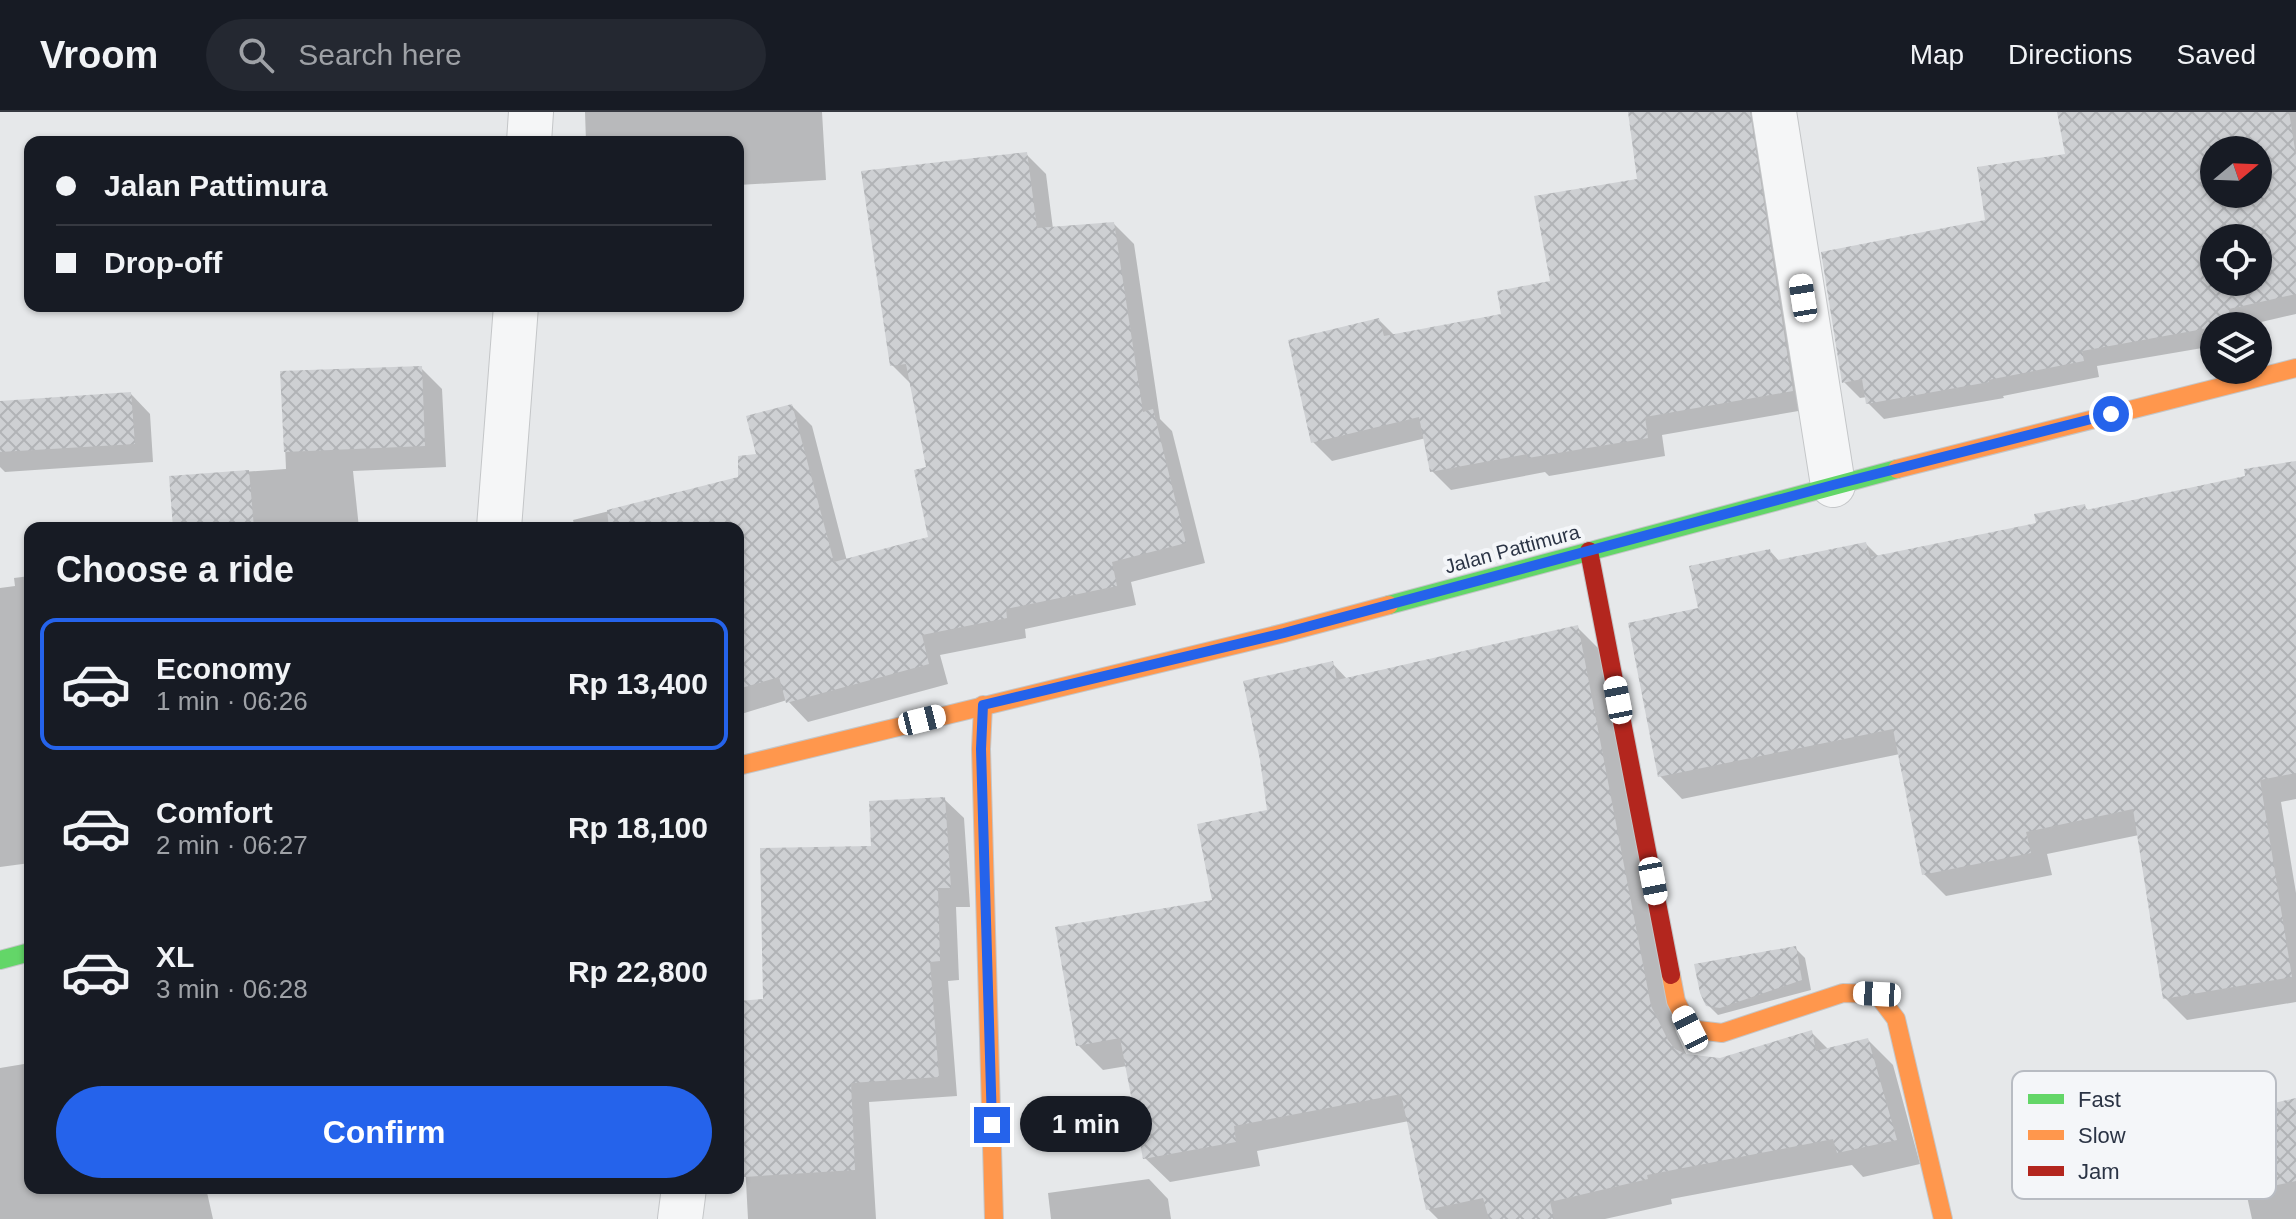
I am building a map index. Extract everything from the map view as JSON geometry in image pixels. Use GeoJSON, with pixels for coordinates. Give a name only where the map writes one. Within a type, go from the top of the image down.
{"type":"FeatureCollection","features":[{"type":"Feature","properties":{"kind":"main road","name":"Jalan Pattimura"},"geometry":{"type":"LineString","coordinates":[[744,765],[1284,633],[1833,485],[2296,368]]}},
{"type":"Feature","properties":{"kind":"main road"},"geometry":{"type":"LineString","coordinates":[[1589,551],[1676,1001],[1690,1029],[1722,1033],[1843,993],[1877,994],[1896,1019],[1943,1219]]}},
{"type":"Feature","properties":{"kind":"main road"},"geometry":{"type":"LineString","coordinates":[[983,705],[981,749],[994,1219]]}},
{"type":"Feature","properties":{"kind":"main road"},"geometry":{"type":"LineString","coordinates":[[0,960],[24,954]]}},
{"type":"Feature","properties":{"kind":"street"},"geometry":{"type":"LineString","coordinates":[[529,136],[531,112]]}},
{"type":"Feature","properties":{"kind":"street"},"geometry":{"type":"LineString","coordinates":[[1774,112],[1833,485]]}},
{"type":"Feature","properties":{"kind":"street"},"geometry":{"type":"LineString","coordinates":[[499,522],[516,312]]}},
{"type":"Feature","properties":{"kind":"street"},"geometry":{"type":"LineString","coordinates":[[680,1219],[683,1194]]}},
{"type":"Feature","properties":{"kind":"building"},"geometry":{"type":"Polygon","coordinates":[[[1628,112],[1750,112],[1793,391],[1645,417],[1648,438],[1528,458],[1527,454],[1430,472],[1419,417],[1311,443],[1288,340],[1379,318],[1384,336],[1501,314],[1497,291],[1550,281],[1534,196],[1637,179],[1628,112]]]}},
{"type":"Feature","properties":{"kind":"building"},"geometry":{"type":"Polygon","coordinates":[[[2057,112],[2289,112],[2296,156],[2296,294],[2229,309],[2229,312],[2200,312],[2200,330],[2082,351],[2084,361],[1866,404],[1862,379],[1842,383],[1821,252],[1985,220],[1977,167],[2065,154],[2057,112]]]}},
{"type":"Feature","properties":{"kind":"building"},"geometry":{"type":"Polygon","coordinates":[[[1027,152],[1037,228],[1114,222],[1143,412],[1153,409],[1186,543],[1112,562],[1117,586],[1006,609],[1007,618],[922,635],[929,664],[786,703],[779,677],[744,687],[744,522],[608,522],[607,510],[738,477],[738,456],[756,454],[746,416],[792,404],[834,562],[928,537],[914,470],[926,467],[906,364],[890,366],[861,171],[1027,152]]]}},
{"type":"Feature","properties":{"kind":"building"},"geometry":{"type":"Polygon","coordinates":[[[422,366],[425,446],[284,452],[280,371],[422,366]]]}},
{"type":"Feature","properties":{"kind":"building"},"geometry":{"type":"Polygon","coordinates":[[[131,392],[135,444],[0,452],[0,401],[131,392]]]}},
{"type":"Feature","properties":{"kind":"building"},"geometry":{"type":"Polygon","coordinates":[[[2296,461],[2296,773],[2260,780],[2292,977],[2163,999],[2133,809],[2026,832],[2031,853],[1922,875],[1893,729],[1658,777],[1628,623],[1698,608],[1689,566],[1770,549],[1773,561],[1866,542],[1870,557],[2036,523],[2034,514],[2085,504],[2086,510],[2245,476],[2244,469],[2296,461]]]}},
{"type":"Feature","properties":{"kind":"building"},"geometry":{"type":"Polygon","coordinates":[[[249,470],[253,522],[173,522],[169,476],[249,470]]]}},
{"type":"Feature","properties":{"kind":"building"},"geometry":{"type":"Polygon","coordinates":[[[1578,625],[1651,1006],[1668,1040],[1675,1049],[1686,1054],[1720,1058],[1812,1030],[1816,1051],[1868,1038],[1897,1140],[1837,1153],[1833,1139],[1647,1175],[1648,1179],[1550,1202],[1554,1219],[1489,1219],[1483,1198],[1426,1210],[1401,1094],[1234,1126],[1236,1142],[1143,1159],[1120,1038],[1076,1046],[1055,927],[1212,900],[1197,824],[1267,810],[1243,681],[1333,661],[1337,680],[1578,625]]]}},
{"type":"Feature","properties":{"kind":"building"},"geometry":{"type":"Polygon","coordinates":[[[945,797],[951,888],[938,888],[940,961],[930,962],[939,1077],[851,1083],[855,1170],[744,1177],[744,1001],[763,999],[760,848],[871,846],[869,801],[945,797]]]}},
{"type":"Feature","properties":{"kind":"building"},"geometry":{"type":"Polygon","coordinates":[[[1796,946],[1802,980],[1720,1008],[1706,1006],[1694,964],[1796,946]]]}},
{"type":"Feature","properties":{"kind":"building"},"geometry":{"type":"Polygon","coordinates":[[[2296,1098],[2296,1181],[2276,1185],[2276,1103],[2296,1098]]]}},
{"type":"Feature","properties":{"kind":"traffic: fast"},"geometry":{"type":"LineString","coordinates":[[1389,605],[1897,469]]}},
{"type":"Feature","properties":{"kind":"traffic: fast"},"geometry":{"type":"LineString","coordinates":[[0,960],[24,954]]}},
{"type":"Feature","properties":{"kind":"traffic: slow"},"geometry":{"type":"LineString","coordinates":[[1897,469],[2296,368]]}},
{"type":"Feature","properties":{"kind":"traffic: slow"},"geometry":{"type":"LineString","coordinates":[[744,765],[1389,605]]}},
{"type":"Feature","properties":{"kind":"traffic: slow"},"geometry":{"type":"LineString","coordinates":[[983,705],[981,749],[994,1219]]}},
{"type":"Feature","properties":{"kind":"traffic: slow"},"geometry":{"type":"LineString","coordinates":[[1671,975],[1676,1001],[1690,1029],[1722,1033],[1843,993],[1877,994],[1896,1019],[1943,1219]]}},
{"type":"Feature","properties":{"kind":"traffic: jam"},"geometry":{"type":"LineString","coordinates":[[1589,551],[1671,975]]}},
{"type":"Feature","properties":{"kind":"route"},"geometry":{"type":"LineString","coordinates":[[992,1125],[981,749],[983,705],[1284,633],[1833,485],[2111,414]]}}]}
